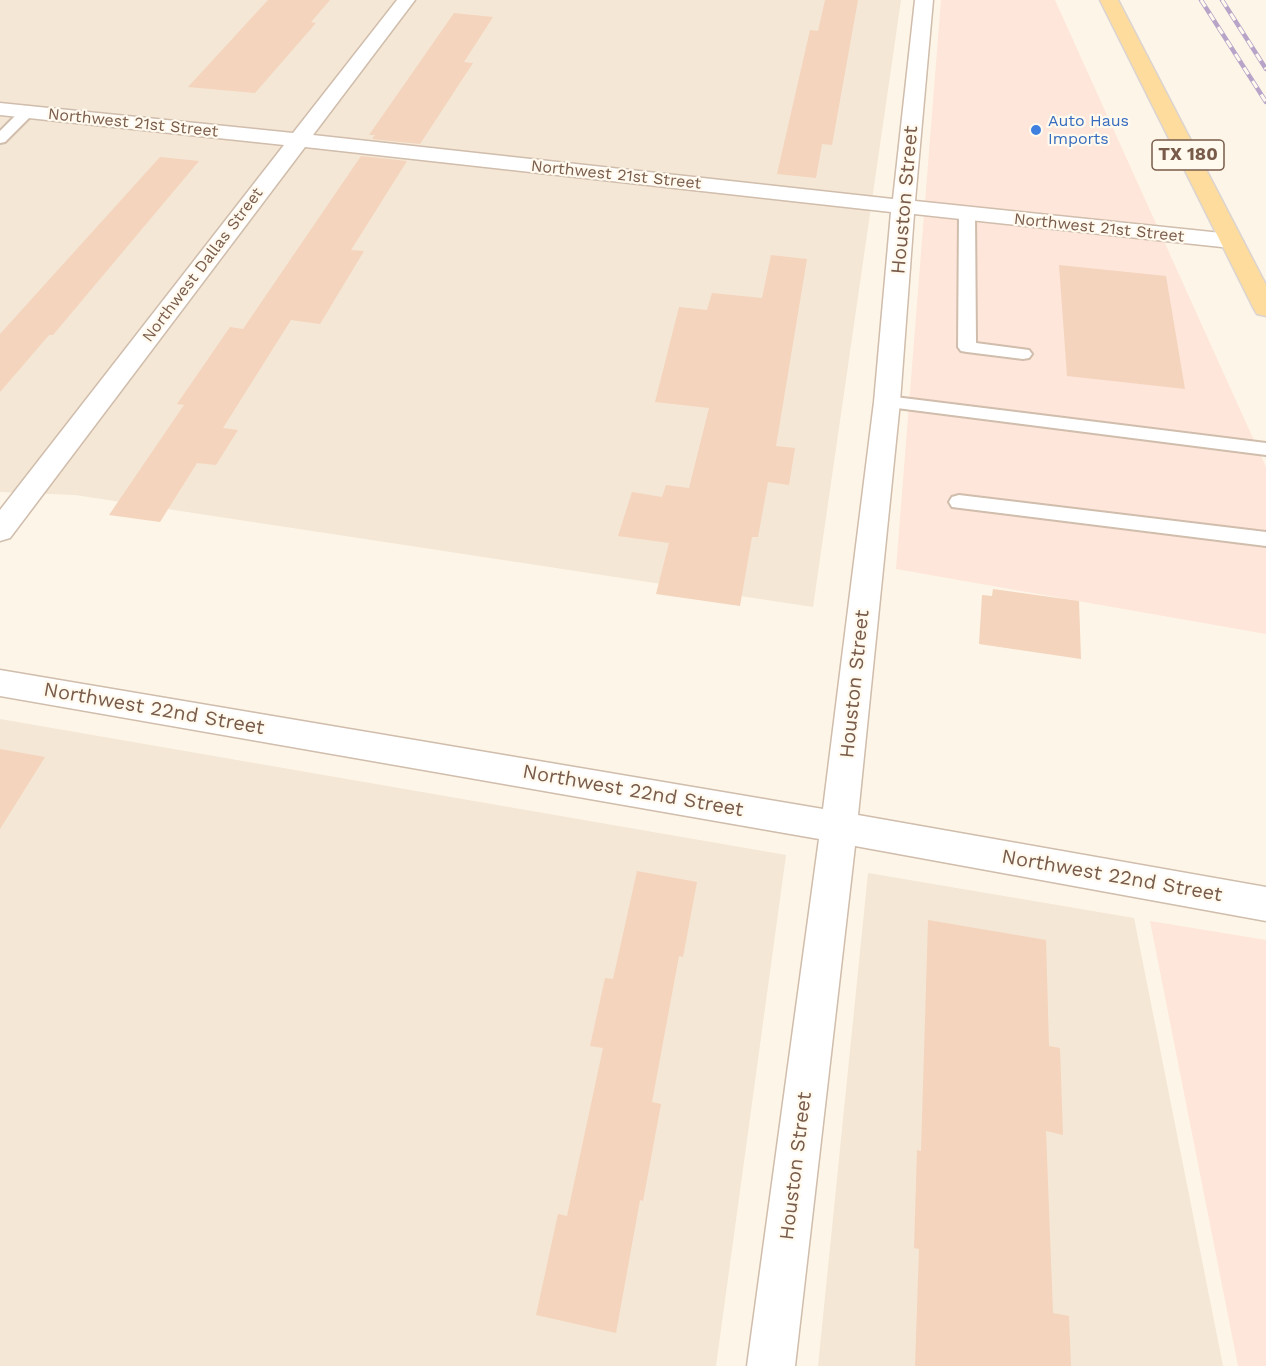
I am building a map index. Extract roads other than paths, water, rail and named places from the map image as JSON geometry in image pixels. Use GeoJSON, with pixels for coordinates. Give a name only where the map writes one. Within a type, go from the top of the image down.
{"type":"FeatureCollection","features":[{"type":"Feature","properties":{"kind":"main road","name":"TX 180"},"geometry":{"type":"LineString","coordinates":[[1109,0],[1266,309]]}},
{"type":"Feature","properties":{"kind":"street","name":"Northwest Dallas Street"},"geometry":{"type":"LineString","coordinates":[[0,531],[406,0]]}},
{"type":"Feature","properties":{"kind":"street","name":"Houston Street"},"geometry":{"type":"LineString","coordinates":[[771,1366],[839,827],[887,402],[903,208],[924,0]]}},
{"type":"Feature","properties":{"kind":"street","name":"Northwest 21st Street"},"geometry":{"type":"LineString","coordinates":[[0,109],[903,208],[1231,241]]}},
{"type":"Feature","properties":{"kind":"street","name":"Northwest 22nd Street"},"geometry":{"type":"LineString","coordinates":[[0,682],[839,827],[1266,904]]}},
{"type":"Feature","properties":{"kind":"lane"},"geometry":{"type":"LineString","coordinates":[[0,139],[27,112]]}},
{"type":"Feature","properties":{"kind":"lane"},"geometry":{"type":"LineString","coordinates":[[967,214],[967,347],[1023,354]]}},
{"type":"Feature","properties":{"kind":"lane"},"geometry":{"type":"LineString","coordinates":[[887,402],[1266,449]]}},
{"type":"Feature","properties":{"kind":"lane"},"geometry":{"type":"LineString","coordinates":[[959,502],[1266,539]]}},
{"type":"Feature","properties":{"kind":"railway"},"geometry":{"type":"LineString","coordinates":[[1201,0],[1266,102]]}},
{"type":"Feature","properties":{"kind":"railway"},"geometry":{"type":"LineString","coordinates":[[1222,0],[1266,69]]}},
{"type":"Feature","properties":{"kind":"place","name":"Auto Haus Imports"},"geometry":{"type":"Point","coordinates":[1036,130]}}]}
